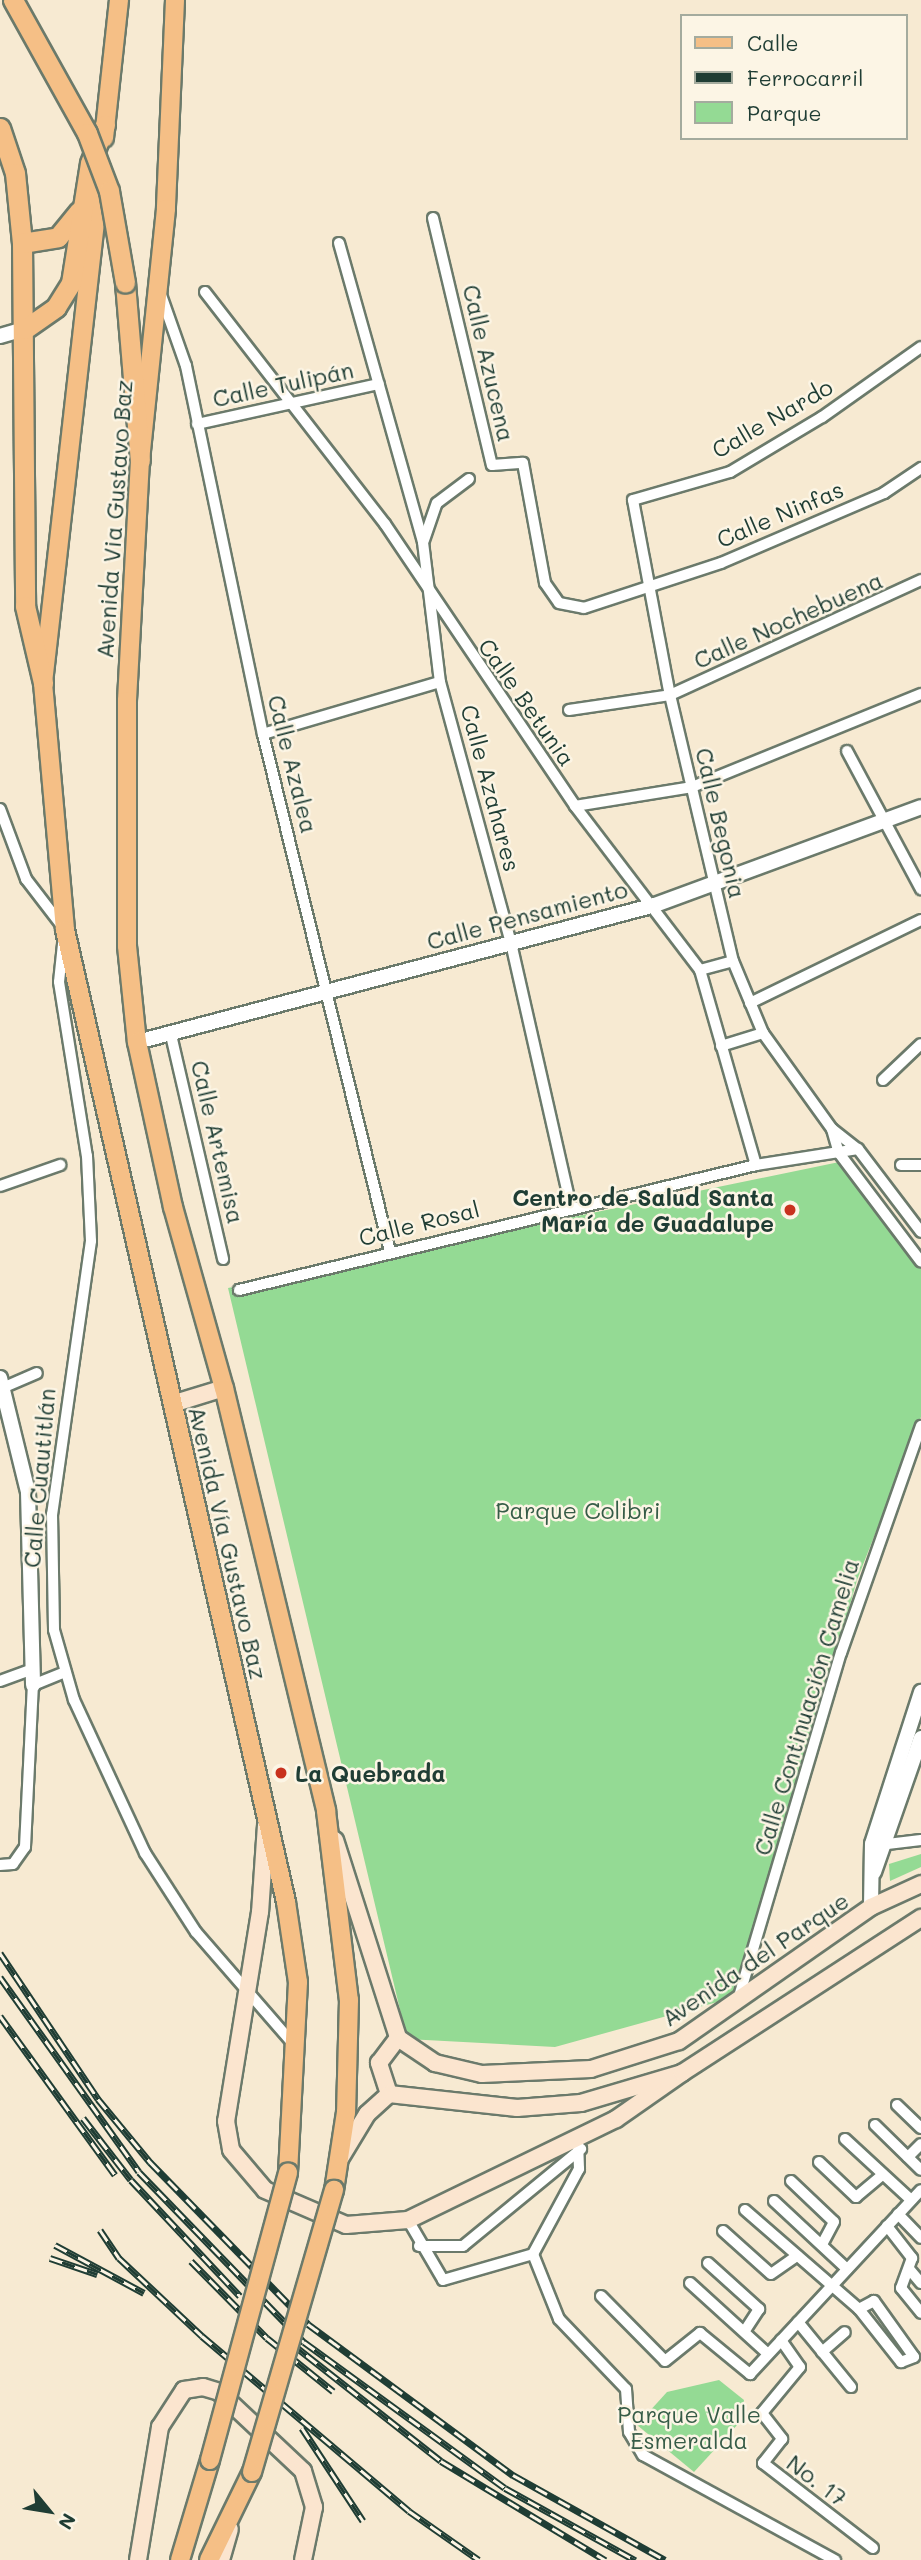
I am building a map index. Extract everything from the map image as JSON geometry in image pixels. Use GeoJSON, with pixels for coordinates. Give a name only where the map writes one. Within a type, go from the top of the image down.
{"type":"FeatureCollection","features":[{"type":"Feature","properties":{"kind":"highway"},"geometry":{"type":"LineString","coordinates":[[13,0],[87,133],[109,191],[125,283],[140,460]]}},
{"type":"Feature","properties":{"kind":"highway"},"geometry":{"type":"LineString","coordinates":[[25,329],[56,307],[71,283],[81,207],[105,125]]}},
{"type":"Feature","properties":{"kind":"highway"},"geometry":{"type":"LineString","coordinates":[[0,128],[15,173],[22,243],[25,329],[25,607],[43,684]]}},
{"type":"Feature","properties":{"kind":"highway"},"geometry":{"type":"LineString","coordinates":[[22,243],[58,237],[81,207]]}},
{"type":"Feature","properties":{"kind":"main road","name":"Avenida Via Gustavo Baz"},"geometry":{"type":"LineString","coordinates":[[65,930],[43,684],[119,0]]}},
{"type":"Feature","properties":{"kind":"main road","name":"Avenida Via Gustavo Baz"},"geometry":{"type":"LineString","coordinates":[[137,1042],[127,946],[127,701],[140,460],[158,286],[175,0]]}},
{"type":"Feature","properties":{"kind":"main road","name":"Avenida Vía Gustavo Baz"},"geometry":{"type":"LineString","coordinates":[[65,930],[266,1823],[298,1982],[288,2172],[180,2560]]}},
{"type":"Feature","properties":{"kind":"main road","name":"Avenida Vía Gustavo Baz"},"geometry":{"type":"LineString","coordinates":[[137,1042],[173,1207],[224,1388],[326,1811],[349,2000],[340,2159],[334,2190],[252,2473],[209,2560]]}},
{"type":"Feature","properties":{"kind":"main road"},"geometry":{"type":"LineString","coordinates":[[172,1404],[224,1388]]}},
{"type":"Feature","properties":{"kind":"main road"},"geometry":{"type":"LineString","coordinates":[[326,1811],[398,2038],[379,2063],[389,2094]]}},
{"type":"Feature","properties":{"kind":"main road"},"geometry":{"type":"LineString","coordinates":[[266,1823],[246,1992],[226,2121],[231,2150],[247,2174],[320,2219],[375,2227],[408,2220],[580,2142],[921,1919]]}},
{"type":"Feature","properties":{"kind":"main road","name":"Avenida del Parque"},"geometry":{"type":"LineString","coordinates":[[398,2038],[435,2063],[482,2074],[591,2069],[679,2041],[871,1907],[921,1884]]}},
{"type":"Feature","properties":{"kind":"main road"},"geometry":{"type":"LineString","coordinates":[[340,2159],[367,2113],[389,2094],[517,2108],[581,2103],[682,2073]]}},
{"type":"Feature","properties":{"kind":"main road"},"geometry":{"type":"LineString","coordinates":[[138,2560],[160,2427],[184,2390],[203,2387],[219,2392],[303,2471],[314,2507],[303,2560]]}},
{"type":"Feature","properties":{"kind":"main road"},"geometry":{"type":"LineString","coordinates":[[221,2560],[234,2514]]}},
{"type":"Feature","properties":{"kind":"street","name":"Calle Azucena"},"geometry":{"type":"LineString","coordinates":[[433,218],[492,466],[523,463],[545,583],[559,603]]}},
{"type":"Feature","properties":{"kind":"street","name":"Calle Azahares"},"geometry":{"type":"LineString","coordinates":[[339,243],[423,542],[440,682],[511,943],[571,1207]]}},
{"type":"Feature","properties":{"kind":"street","name":"Calle Azalea"},"geometry":{"type":"LineString","coordinates":[[158,286],[186,366],[263,734],[328,990],[390,1252]]}},
{"type":"Feature","properties":{"kind":"street","name":"Calle Betunia"},"geometry":{"type":"LineString","coordinates":[[205,292],[291,408],[385,524],[427,591],[575,806],[655,905],[700,970],[756,1165]]}},
{"type":"Feature","properties":{"kind":"street"},"geometry":{"type":"LineString","coordinates":[[0,336],[25,329]]}},
{"type":"Feature","properties":{"kind":"street","name":"Calle Nardo"},"geometry":{"type":"LineString","coordinates":[[633,500],[730,472],[822,417],[921,347]]}},
{"type":"Feature","properties":{"kind":"street","name":"Calle Tulipán"},"geometry":{"type":"LineString","coordinates":[[197,424],[291,408],[379,384]]}},
{"type":"Feature","properties":{"kind":"street","name":"Calle Ninfas"},"geometry":{"type":"LineString","coordinates":[[559,603],[584,608],[758,549],[884,493],[921,468]]}},
{"type":"Feature","properties":{"kind":"street","name":"Calle Azahares"},"geometry":{"type":"LineString","coordinates":[[423,542],[437,503],[469,479]]}},
{"type":"Feature","properties":{"kind":"street","name":"Calle Begonia"},"geometry":{"type":"LineString","coordinates":[[633,500],[670,695],[712,887],[733,961],[763,1033],[832,1129]]}},
{"type":"Feature","properties":{"kind":"street","name":"Calle Nochebuena"},"geometry":{"type":"LineString","coordinates":[[569,710],[670,695],[921,580]]}},
{"type":"Feature","properties":{"kind":"street"},"geometry":{"type":"LineString","coordinates":[[263,734],[440,682]]}},
{"type":"Feature","properties":{"kind":"street"},"geometry":{"type":"LineString","coordinates":[[575,806],[692,786],[921,694]]}},
{"type":"Feature","properties":{"kind":"street"},"geometry":{"type":"LineString","coordinates":[[847,751],[921,889]]}},
{"type":"Feature","properties":{"kind":"street","name":"Calle Pensamiento"},"geometry":{"type":"LineString","coordinates":[[137,1042],[172,1035],[328,990],[655,905],[712,887],[921,807]]}},
{"type":"Feature","properties":{"kind":"street"},"geometry":{"type":"LineString","coordinates":[[0,809],[26,878],[65,930]]}},
{"type":"Feature","properties":{"kind":"street"},"geometry":{"type":"LineString","coordinates":[[750,1003],[921,920]]}},
{"type":"Feature","properties":{"kind":"street","name":"Calle Cuautitlán"},"geometry":{"type":"LineString","coordinates":[[65,930],[59,982],[92,1203],[52,1514],[54,1630],[66,1672],[145,1853],[196,1932],[296,2048]]}},
{"type":"Feature","properties":{"kind":"street"},"geometry":{"type":"LineString","coordinates":[[700,970],[733,961]]}},
{"type":"Feature","properties":{"kind":"street"},"geometry":{"type":"LineString","coordinates":[[721,1046],[763,1033]]}},
{"type":"Feature","properties":{"kind":"street","name":"Calle Artemisa"},"geometry":{"type":"LineString","coordinates":[[172,1035],[223,1259]]}},
{"type":"Feature","properties":{"kind":"street"},"geometry":{"type":"LineString","coordinates":[[883,1080],[921,1044]]}},
{"type":"Feature","properties":{"kind":"street"},"geometry":{"type":"LineString","coordinates":[[832,1129],[858,1149],[921,1232]]}},
{"type":"Feature","properties":{"kind":"street"},"geometry":{"type":"LineString","coordinates":[[832,1129],[839,1153],[921,1262]]}},
{"type":"Feature","properties":{"kind":"street","name":"Calle Rosal"},"geometry":{"type":"LineString","coordinates":[[239,1290],[571,1207],[756,1165],[858,1149]]}},
{"type":"Feature","properties":{"kind":"street"},"geometry":{"type":"LineString","coordinates":[[0,1186],[60,1165]]}},
{"type":"Feature","properties":{"kind":"street"},"geometry":{"type":"LineString","coordinates":[[901,1165],[921,1165]]}},
{"type":"Feature","properties":{"kind":"street"},"geometry":{"type":"LineString","coordinates":[[2,1866],[25,1847],[33,1669],[28,1492],[1,1385],[37,1373]]}},
{"type":"Feature","properties":{"kind":"street","name":"Calle Continuación Camelia"},"geometry":{"type":"LineString","coordinates":[[737,2003],[841,1653],[921,1426]]}},
{"type":"Feature","properties":{"kind":"street"},"geometry":{"type":"LineString","coordinates":[[0,1681],[33,1669]]}},
{"type":"Feature","properties":{"kind":"street"},"geometry":{"type":"LineString","coordinates":[[33,1685],[66,1672]]}},
{"type":"Feature","properties":{"kind":"street"},"geometry":{"type":"LineString","coordinates":[[871,1907],[872,1876],[879,1845],[921,1692]]}},
{"type":"Feature","properties":{"kind":"street"},"geometry":{"type":"LineString","coordinates":[[879,1845],[921,1738]]}},
{"type":"Feature","properties":{"kind":"street"},"geometry":{"type":"LineString","coordinates":[[879,1845],[921,1840]]}},
{"type":"Feature","properties":{"kind":"street"},"geometry":{"type":"LineString","coordinates":[[897,2105],[921,2128]]}},
{"type":"Feature","properties":{"kind":"street"},"geometry":{"type":"LineString","coordinates":[[875,2125],[921,2170]]}},
{"type":"Feature","properties":{"kind":"street"},"geometry":{"type":"LineString","coordinates":[[845,2139],[911,2200]]}},
{"type":"Feature","properties":{"kind":"street"},"geometry":{"type":"LineString","coordinates":[[419,2246],[463,2246],[580,2142]]}},
{"type":"Feature","properties":{"kind":"street"},"geometry":{"type":"LineString","coordinates":[[408,2220],[419,2246],[438,2277],[449,2282],[533,2254],[579,2169],[580,2142]]}},
{"type":"Feature","properties":{"kind":"street"},"geometry":{"type":"LineString","coordinates":[[908,2157],[921,2144]]}},
{"type":"Feature","properties":{"kind":"street"},"geometry":{"type":"LineString","coordinates":[[820,2162],[856,2197],[883,2174]]}},
{"type":"Feature","properties":{"kind":"street"},"geometry":{"type":"LineString","coordinates":[[791,2181],[834,2222],[822,2245]]}},
{"type":"Feature","properties":{"kind":"street"},"geometry":{"type":"LineString","coordinates":[[601,2297],[665,2361],[700,2333],[750,2374],[921,2190]]}},
{"type":"Feature","properties":{"kind":"street"},"geometry":{"type":"LineString","coordinates":[[774,2201],[847,2269]]}},
{"type":"Feature","properties":{"kind":"street"},"geometry":{"type":"LineString","coordinates":[[745,2210],[859,2309],[901,2362],[914,2357],[874,2301],[859,2309]]}},
{"type":"Feature","properties":{"kind":"street"},"geometry":{"type":"LineString","coordinates":[[898,2214],[921,2238]]}},
{"type":"Feature","properties":{"kind":"street"},"geometry":{"type":"LineString","coordinates":[[887,2226],[912,2258],[910,2270],[901,2288],[921,2313]]}},
{"type":"Feature","properties":{"kind":"street"},"geometry":{"type":"LineString","coordinates":[[723,2231],[771,2274],[797,2256]]}},
{"type":"Feature","properties":{"kind":"street"},"geometry":{"type":"LineString","coordinates":[[533,2254],[559,2319],[625,2389],[629,2432],[643,2455],[835,2560]]}},
{"type":"Feature","properties":{"kind":"street"},"geometry":{"type":"LineString","coordinates":[[708,2263],[759,2309],[744,2332]]}},
{"type":"Feature","properties":{"kind":"street"},"geometry":{"type":"LineString","coordinates":[[910,2270],[921,2283]]}},
{"type":"Feature","properties":{"kind":"street"},"geometry":{"type":"LineString","coordinates":[[690,2283],[768,2354]]}},
{"type":"Feature","properties":{"kind":"street"},"geometry":{"type":"LineString","coordinates":[[798,2322],[850,2387]]}},
{"type":"Feature","properties":{"kind":"street"},"geometry":{"type":"LineString","coordinates":[[822,2351],[845,2332]]}},
{"type":"Feature","properties":{"kind":"street","name":"No. 17"},"geometry":{"type":"LineString","coordinates":[[781,2340],[800,2367],[762,2413],[782,2439],[764,2463],[873,2549]]}},
{"type":"Feature","properties":{"kind":"green space","name":"Parque Colibri"},"geometry":{"type":"Polygon","coordinates":[[[849,1160],[921,1268],[921,1417],[857,1580],[739,1996],[555,2047],[407,2039],[228,1288],[849,1160]]]}},
{"type":"Feature","properties":{"kind":"green space"},"geometry":{"type":"Polygon","coordinates":[[[921,1854],[921,1867],[890,1881],[889,1864],[921,1854]]]}},
{"type":"Feature","properties":{"kind":"green space","name":"Parque Valle Esmeralda"},"geometry":{"type":"Polygon","coordinates":[[[719,2380],[744,2400],[739,2423],[694,2472],[637,2425],[667,2392],[719,2380]]]}},
{"type":"Feature","properties":{"kind":"railway"},"geometry":{"type":"LineString","coordinates":[[0,1953],[98,2099],[150,2162],[308,2324],[513,2475],[665,2560]]}},
{"type":"Feature","properties":{"kind":"railway"},"geometry":{"type":"LineString","coordinates":[[0,1977],[139,2172],[304,2342],[505,2488],[635,2560]]}},
{"type":"Feature","properties":{"kind":"railway"},"geometry":{"type":"LineString","coordinates":[[0,2016],[115,2175]]}},
{"type":"Feature","properties":{"kind":"railway"},"geometry":{"type":"LineString","coordinates":[[83,2118],[131,2180],[240,2296]]}},
{"type":"Feature","properties":{"kind":"railway"},"geometry":{"type":"LineString","coordinates":[[100,2230],[119,2258],[202,2336],[409,2511],[479,2560]]}},
{"type":"Feature","properties":{"kind":"railway"},"geometry":{"type":"LineString","coordinates":[[55,2245],[144,2293]]}},
{"type":"Feature","properties":{"kind":"railway"},"geometry":{"type":"LineString","coordinates":[[50,2258],[97,2274]]}},
{"type":"Feature","properties":{"kind":"railway"},"geometry":{"type":"LineString","coordinates":[[191,2261],[267,2338],[333,2391]]}},
{"type":"Feature","properties":{"kind":"railway"},"geometry":{"type":"LineString","coordinates":[[286,2339],[441,2461],[605,2560]]}},
{"type":"Feature","properties":{"kind":"railway"},"geometry":{"type":"LineString","coordinates":[[302,2428],[363,2521]]}},
{"type":"Feature","properties":{"kind":"place","name":"Centro de Salud Santa María de Guadalupe"},"geometry":{"type":"Point","coordinates":[790,1210]}},
{"type":"Feature","properties":{"kind":"place","name":"La Quebrada"},"geometry":{"type":"Point","coordinates":[281,1773]}}]}
